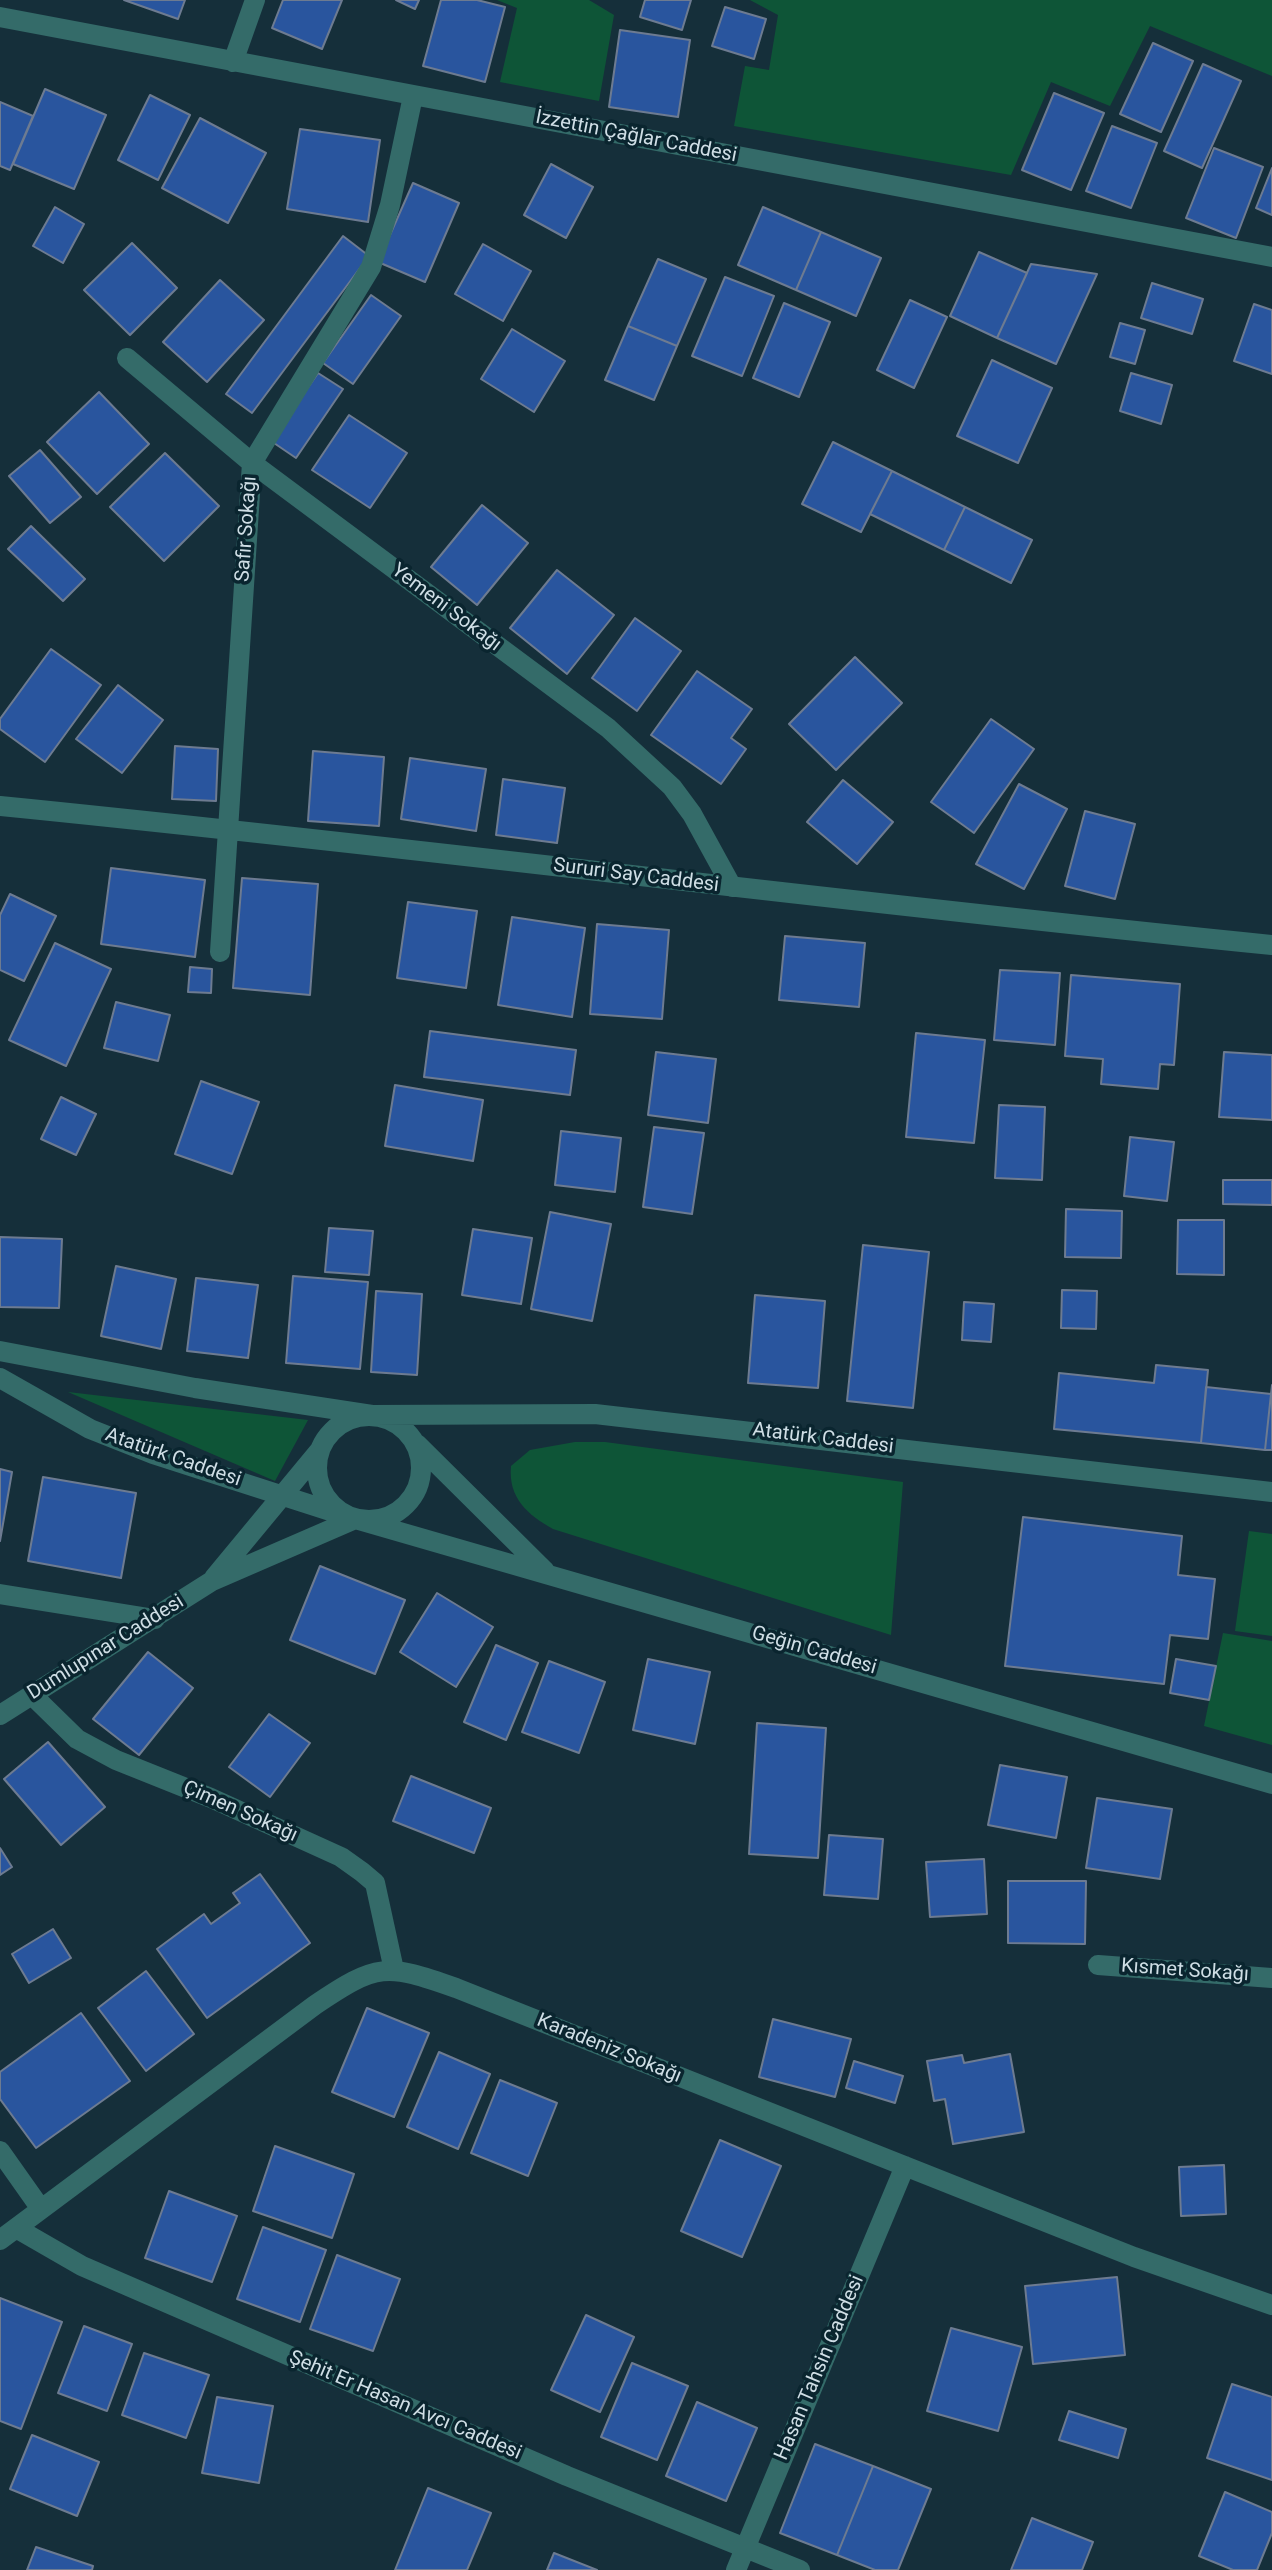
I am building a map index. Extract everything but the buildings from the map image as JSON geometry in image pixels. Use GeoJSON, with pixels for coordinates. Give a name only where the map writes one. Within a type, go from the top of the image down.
{"type":"FeatureCollection","features":[{"type":"Feature","properties":{"kind":"street"},"geometry":{"type":"LineString","coordinates":[[233,62],[255,0]]}},
{"type":"Feature","properties":{"kind":"street","name":"İzzettin Çağlar Caddesi"},"geometry":{"type":"LineString","coordinates":[[0,17],[1272,257]]}},
{"type":"Feature","properties":{"kind":"street","name":"Safir Sokağı"},"geometry":{"type":"LineString","coordinates":[[220,952],[252,463],[371,267],[390,205],[413,96]]}},
{"type":"Feature","properties":{"kind":"street","name":"Yemeni Sokağı"},"geometry":{"type":"LineString","coordinates":[[127,358],[252,463],[608,728],[638,754],[672,787],[692,814],[732,887]]}},
{"type":"Feature","properties":{"kind":"street","name":"Sururi Say Caddesi"},"geometry":{"type":"LineString","coordinates":[[0,806],[1272,945]]}},
{"type":"Feature","properties":{"kind":"street","name":"Atatürk Caddesi"},"geometry":{"type":"LineString","coordinates":[[0,1351],[389,1420],[404,1428],[415,1442],[421,1459],[421,1476],[415,1493],[389,1516],[355,1519],[153,1454],[90,1429],[0,1378]]}},
{"type":"Feature","properties":{"kind":"street","name":"Atatürk Caddesi"},"geometry":{"type":"LineString","coordinates":[[320,1450],[328,1435],[356,1417],[595,1414],[1272,1492]]}},
{"type":"Feature","properties":{"kind":"street"},"geometry":{"type":"LineString","coordinates":[[415,1442],[548,1574]]}},
{"type":"Feature","properties":{"kind":"street"},"geometry":{"type":"LineString","coordinates":[[320,1450],[317,1466],[319,1482],[326,1498],[355,1519]]}},
{"type":"Feature","properties":{"kind":"street","name":"Dumlupınar Caddesi"},"geometry":{"type":"LineString","coordinates":[[212,1581],[320,1450]]}},
{"type":"Feature","properties":{"kind":"street","name":"Dumlupınar Caddesi"},"geometry":{"type":"LineString","coordinates":[[0,1715],[212,1581],[355,1519]]}},
{"type":"Feature","properties":{"kind":"street","name":"Geğin Caddesi"},"geometry":{"type":"LineString","coordinates":[[355,1519],[1272,1784]]}},
{"type":"Feature","properties":{"kind":"street"},"geometry":{"type":"LineString","coordinates":[[0,1594],[155,1619]]}},
{"type":"Feature","properties":{"kind":"street","name":"Çimen Sokağı"},"geometry":{"type":"LineString","coordinates":[[32,1695],[77,1739],[116,1760],[211,1798],[326,1850],[362,1872],[375,1883],[394,1970]]}},
{"type":"Feature","properties":{"kind":"street","name":"Kısmet Sokağı"},"geometry":{"type":"LineString","coordinates":[[1098,1965],[1272,1978]]}},
{"type":"Feature","properties":{"kind":"street"},"geometry":{"type":"LineString","coordinates":[[8,2234],[326,1997],[369,1973],[394,1970]]}},
{"type":"Feature","properties":{"kind":"street","name":"Karadeniz Sokağı"},"geometry":{"type":"LineString","coordinates":[[394,1970],[456,1988],[1134,2257],[1272,2305]]}},
{"type":"Feature","properties":{"kind":"street"},"geometry":{"type":"LineString","coordinates":[[0,2151],[41,2209]]}},
{"type":"Feature","properties":{"kind":"street","name":"Hasan Tahsin Caddesi"},"geometry":{"type":"LineString","coordinates":[[736,2570],[905,2166]]}},
{"type":"Feature","properties":{"kind":"street","name":"Şehit Er Hasan Avcı Caddesi"},"geometry":{"type":"LineString","coordinates":[[8,2234],[567,2476],[800,2570]]}},
{"type":"Feature","properties":{"kind":"green space"},"geometry":{"type":"Polygon","coordinates":[[[497,0],[589,0],[614,15],[599,101],[500,82],[517,8],[497,0]]]}},
{"type":"Feature","properties":{"kind":"green space"},"geometry":{"type":"Polygon","coordinates":[[[750,0],[1272,0],[1272,76],[1150,26],[1110,106],[1051,82],[1011,175],[734,126],[745,66],[769,70],[778,15],[750,0]]]}},
{"type":"Feature","properties":{"kind":"green space"},"geometry":{"type":"Polygon","coordinates":[[[68,1392],[308,1420],[275,1481],[68,1392]]]}},
{"type":"Feature","properties":{"kind":"green space"},"geometry":{"type":"Polygon","coordinates":[[[575,1442],[605,1442],[903,1482],[891,1635],[544,1524],[516,1496],[511,1466],[530,1450],[575,1442]]]}},
{"type":"Feature","properties":{"kind":"green space"},"geometry":{"type":"Polygon","coordinates":[[[1249,1531],[1272,1534],[1272,1636],[1235,1631],[1249,1531]]]}},
{"type":"Feature","properties":{"kind":"green space"},"geometry":{"type":"Polygon","coordinates":[[[1223,1633],[1272,1641],[1272,1745],[1204,1726],[1223,1633]]]}}]}
